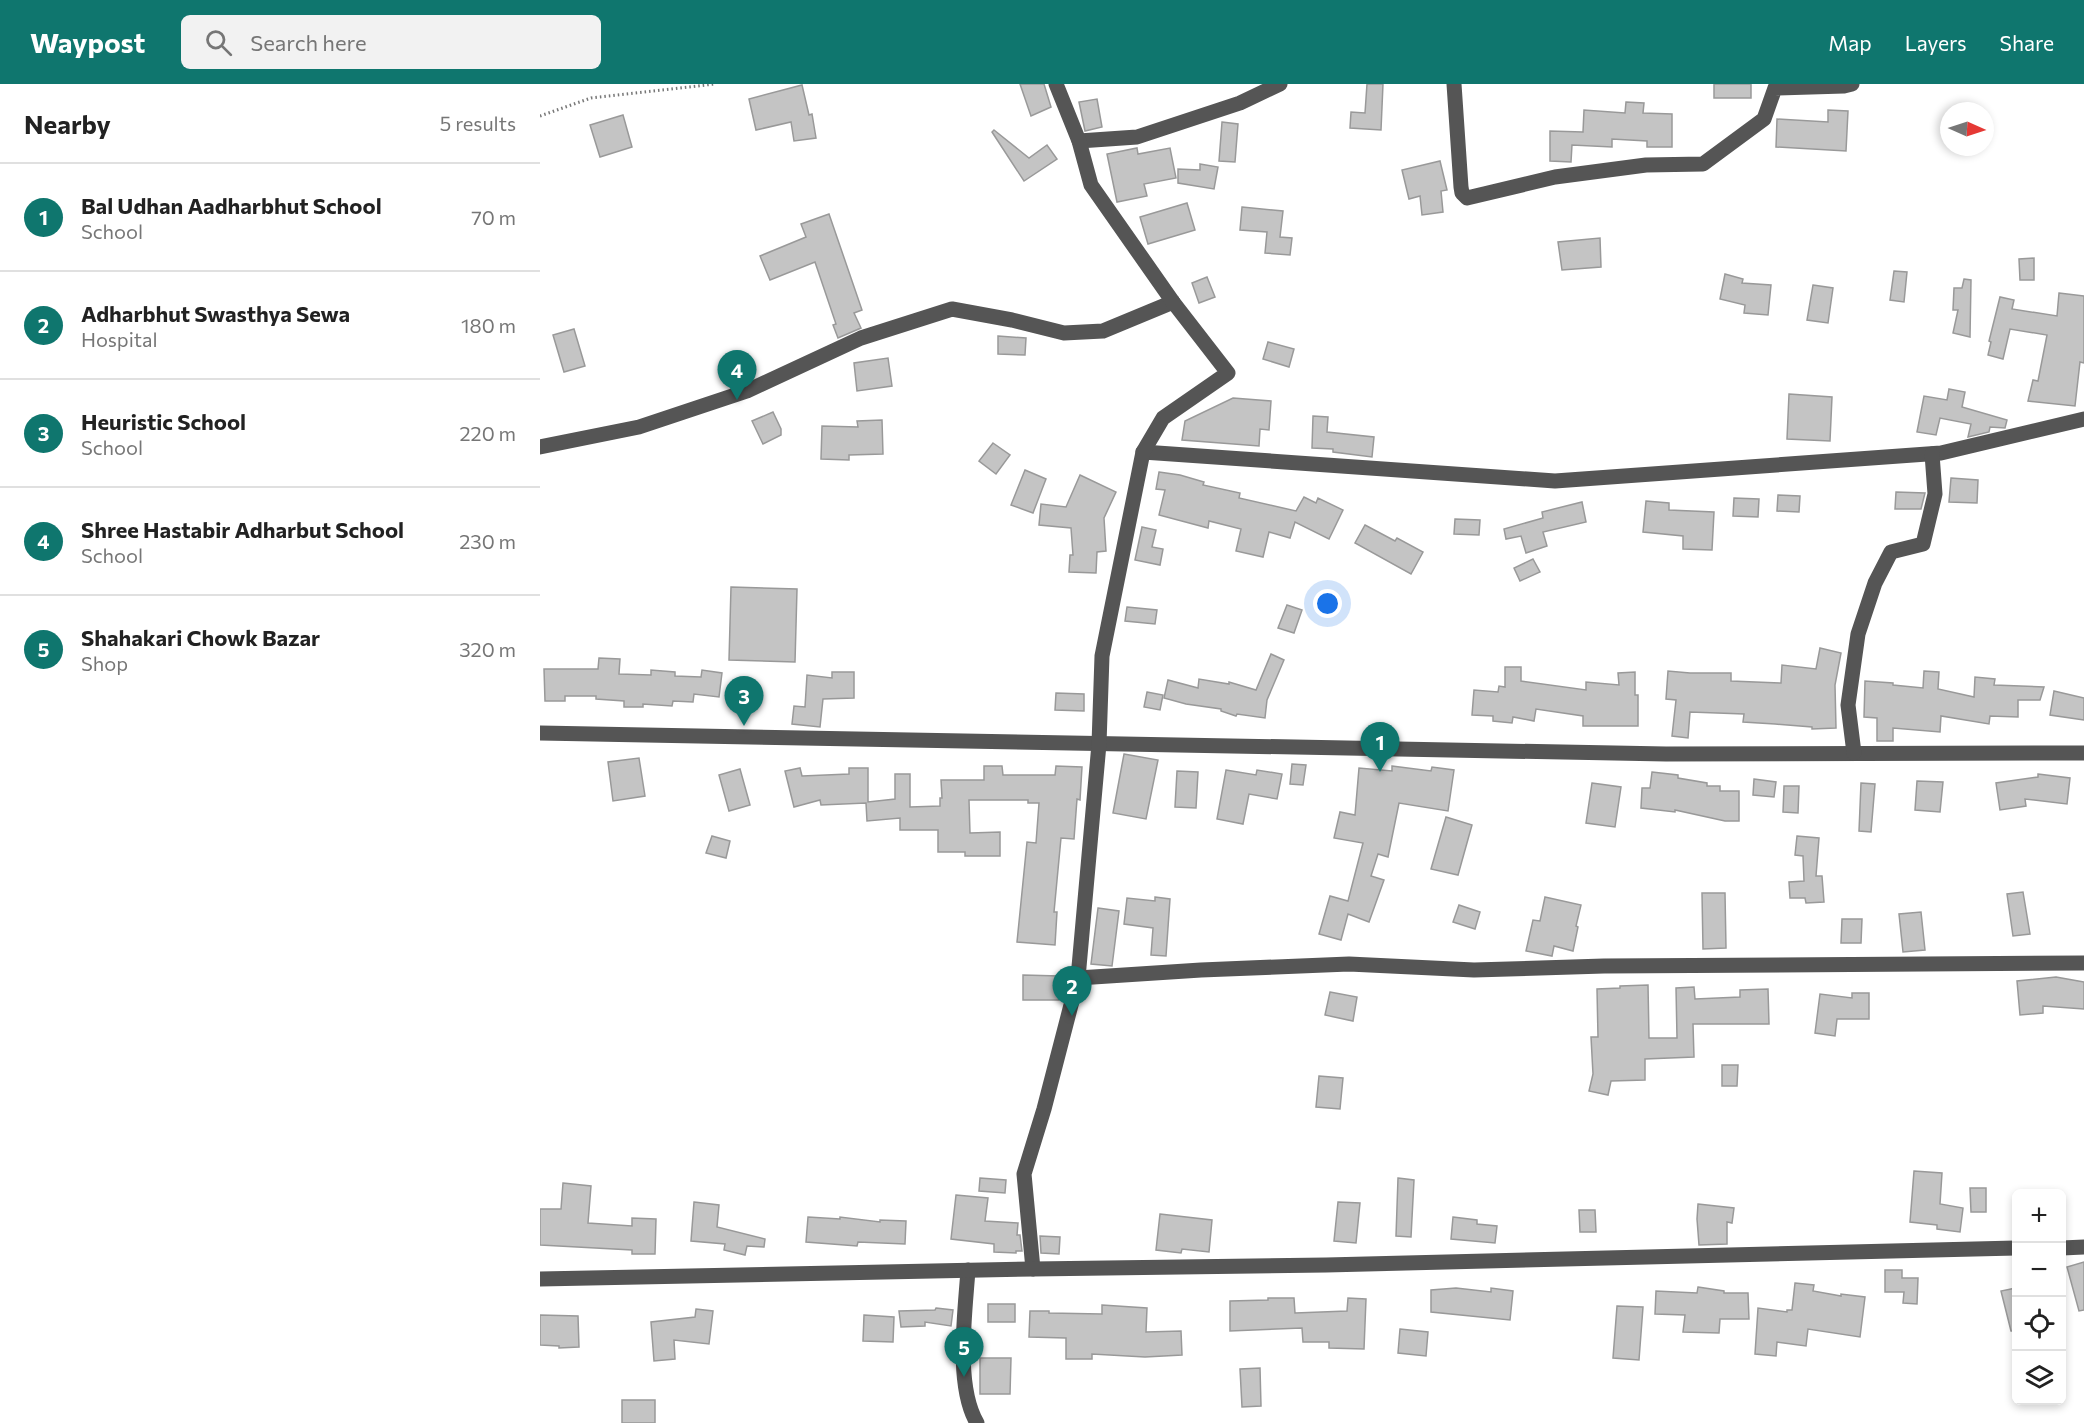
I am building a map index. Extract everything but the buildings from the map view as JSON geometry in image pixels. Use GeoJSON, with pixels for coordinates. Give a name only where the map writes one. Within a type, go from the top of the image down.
{"type":"FeatureCollection","features":[{"type":"Feature","properties":{"kind":"street"},"geometry":{"type":"LineString","coordinates":[[1033,1269],[1024,1174],[1044,1109],[1078,978],[1099,744],[1102,656],[1143,452],[1163,418],[1228,373],[1173,302],[1091,185],[1078,141],[1056,84]]}},
{"type":"Feature","properties":{"kind":"street"},"geometry":{"type":"LineString","coordinates":[[1078,141],[1137,137],[1240,103],[1280,84]]}},
{"type":"Feature","properties":{"kind":"street"},"geometry":{"type":"LineString","coordinates":[[1454,84],[1461,187],[1462,194],[1467,198],[1555,177],[1646,165],[1702,164],[1764,119],[1775,88],[1852,84]]}},
{"type":"Feature","properties":{"kind":"street"},"geometry":{"type":"LineString","coordinates":[[540,447],[639,427],[747,391],[861,338],[952,309],[1012,320],[1064,333],[1102,331],[1173,302]]}},
{"type":"Feature","properties":{"kind":"street"},"geometry":{"type":"LineString","coordinates":[[1143,452],[1555,481],[1932,454],[2084,419]]}},
{"type":"Feature","properties":{"kind":"street"},"geometry":{"type":"LineString","coordinates":[[1854,753],[1848,705],[1858,634],[1875,583],[1891,552],[1923,544],[1935,494],[1932,454]]}},
{"type":"Feature","properties":{"kind":"street"},"geometry":{"type":"LineString","coordinates":[[540,733],[1666,754],[2084,753]]}},
{"type":"Feature","properties":{"kind":"street"},"geometry":{"type":"LineString","coordinates":[[1078,978],[1349,964],[1474,969],[2084,963]]}},
{"type":"Feature","properties":{"kind":"street"},"geometry":{"type":"LineString","coordinates":[[2066,1248],[2084,1247]]}},
{"type":"Feature","properties":{"kind":"street"},"geometry":{"type":"LineString","coordinates":[[540,1279],[1326,1265],[2012,1248]]}},
{"type":"Feature","properties":{"kind":"street"},"geometry":{"type":"LineString","coordinates":[[968,1270],[964,1382],[970,1409],[977,1423]]}},
{"type":"Feature","properties":{"kind":"path"},"geometry":{"type":"LineString","coordinates":[[540,116],[591,98],[715,84]]}},
{"type":"Feature","properties":{"kind":"place","name":"Shree Hastabir Adharbut School"},"geometry":{"type":"Point","coordinates":[737,400]}},
{"type":"Feature","properties":{"kind":"place","name":"Heuristic School"},"geometry":{"type":"Point","coordinates":[744,726]}},
{"type":"Feature","properties":{"kind":"place","name":"Bal Udhan Aadharbhut School"},"geometry":{"type":"Point","coordinates":[1380,772]}},
{"type":"Feature","properties":{"kind":"place","name":"Adharbhut Swasthya Sewa"},"geometry":{"type":"Point","coordinates":[1072,1016]}},
{"type":"Feature","properties":{"kind":"place","name":"Shahakari Chowk Bazar"},"geometry":{"type":"Point","coordinates":[964,1377]}}]}
